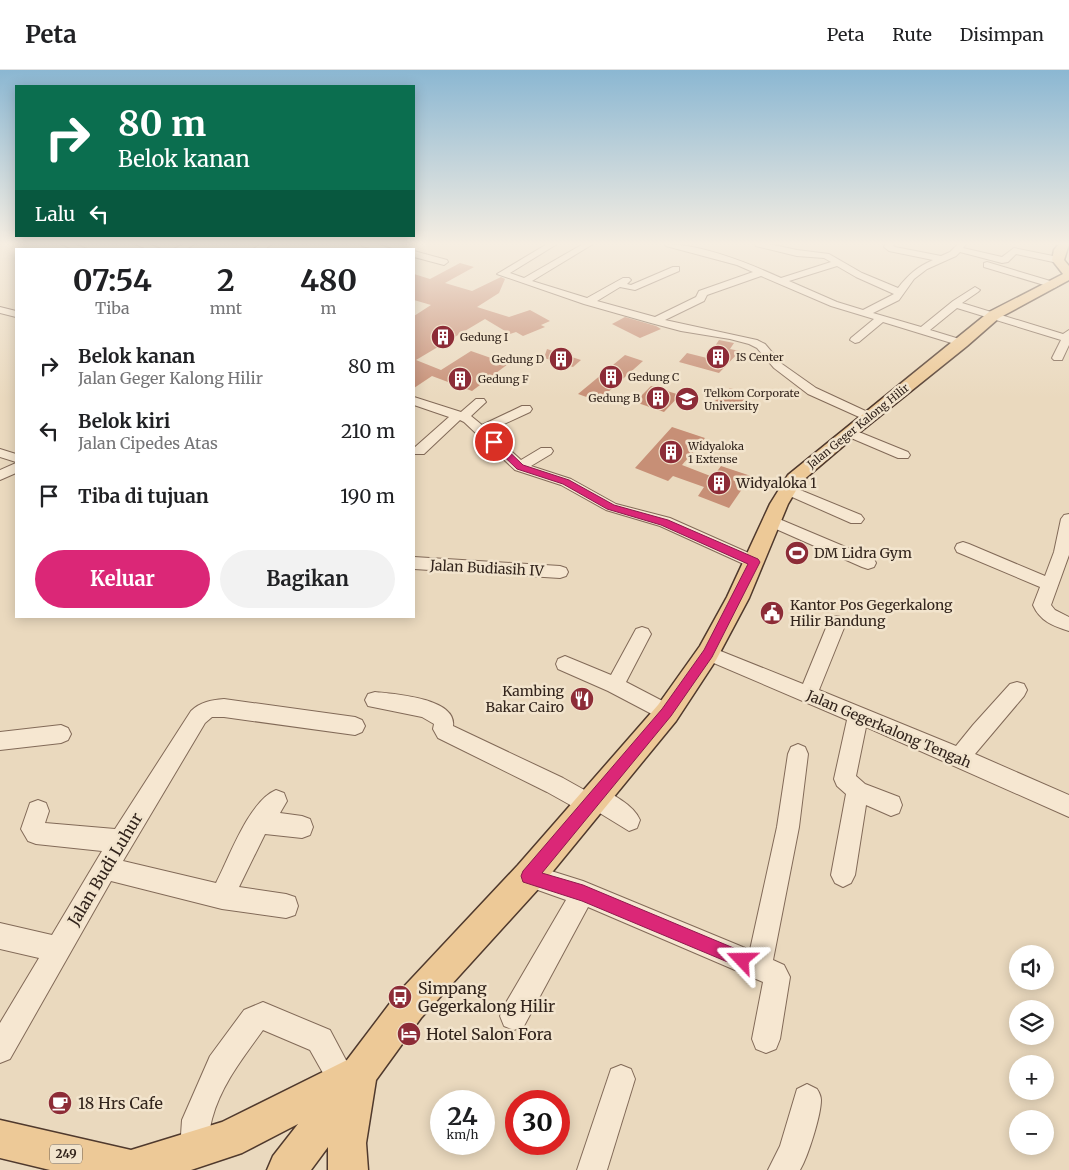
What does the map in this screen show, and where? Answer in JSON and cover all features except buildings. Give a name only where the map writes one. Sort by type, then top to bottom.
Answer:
[{"type":"main road","name":"Jalan Geger Kalong Hilir","points":[[286,1170],[351,1076],[409,1006],[529,876],[667,712],[708,654],[754,562],[772,521],[788,490],[799,474],[994,315],[1038,295]]},
{"type":"main road","points":[[133,1170],[228,1138],[351,1076]]},
{"type":"main road","points":[[348,1170],[347,1143],[351,1076]]},
{"type":"main road","name":"249","points":[[0,1139],[133,1170]]},
{"type":"street","points":[[567,295],[685,329],[731,336],[759,345],[778,366],[812,391],[868,417]]},
{"type":"street","points":[[587,302],[599,295]]},
{"type":"street","points":[[655,321],[701,300],[702,295]]},
{"type":"street","points":[[816,295],[880,319],[962,343]]},
{"type":"street","points":[[864,313],[899,295]]},
{"type":"street","points":[[923,331],[967,295]]},
{"type":"street","points":[[955,304],[1067,335],[1058,358]]},
{"type":"street","points":[[855,340],[880,319]]},
{"type":"street","points":[[415,401],[460,416],[481,430],[520,467],[566,482],[611,507],[665,522],[754,562]]},
{"type":"street","points":[[419,451],[460,416],[480,402]]},
{"type":"street","points":[[481,430],[526,409]]},
{"type":"street","points":[[849,432],[903,455]]},
{"type":"street","points":[[520,467],[546,450]]},
{"type":"street","points":[[0,454],[15,458]]},
{"type":"street","points":[[0,476],[15,468]]},
{"type":"street","points":[[788,490],[856,519]]},
{"type":"street","points":[[1069,519],[1062,552],[1042,605],[1044,611],[1049,615],[1069,624]]},
{"type":"street","points":[[772,521],[804,532],[825,545],[868,563]]},
{"type":"street","points":[[963,548],[1049,584]]},
{"type":"street","name":"Jalan Budiasih IV","points":[[415,563],[560,572]]},
{"type":"street","points":[[808,695],[837,623]]},
{"type":"street","points":[[615,686],[642,634]]},
{"type":"street","name":"Jalan Gegerkalong Tengah","points":[[708,654],[960,758],[1069,806]]},
{"type":"street","points":[[565,664],[667,712]]},
{"type":"street","points":[[960,758],[980,731],[1017,690]]},
{"type":"street","points":[[375,700],[409,704],[440,716],[444,721],[444,732],[630,820]]},
{"type":"street","name":"Jalan Budi Luhur","points":[[0,1049],[121,841],[198,717],[208,709],[224,708],[355,726]]},
{"type":"street","points":[[858,716],[845,776],[847,782],[857,791],[891,804]]},
{"type":"street","points":[[0,741],[61,734]]},
{"type":"street","points":[[760,967],[788,827],[798,754]]},
{"type":"street","points":[[843,875],[857,791]]},
{"type":"street","points":[[222,897],[260,822],[276,801]]},
{"type":"street","points":[[38,811],[32,829],[36,833],[121,841]]},
{"type":"street","points":[[260,822],[302,827]]},
{"type":"street","points":[[106,868],[222,897],[286,906]]},
{"type":"street","points":[[529,876],[583,893],[775,974],[777,977],[766,1039]]},
{"type":"street","points":[[514,1016],[583,893]]},
{"type":"street","points":[[0,936],[57,949]]},
{"type":"street","points":[[194,1150],[197,1120],[214,1076],[254,1020],[263,1016],[320,1040],[351,1076]]},
{"type":"street","points":[[592,1170],[621,1079]]},
{"type":"street","points":[[783,1170],[794,1152],[807,1099]]},
{"type":"place","name":"Gedung I","points":[[443,337]]},
{"type":"place","name":"IS Center","points":[[718,357]]},
{"type":"place","name":"Gedung D","points":[[561,359]]},
{"type":"place","name":"Gedung C","points":[[611,377]]},
{"type":"place","name":"Gedung F","points":[[460,379]]},
{"type":"place","name":"Gedung B","points":[[658,398]]},
{"type":"place","name":"Telkom Corporate University","points":[[687,399]]},
{"type":"place","name":"Widyaloka 1 Extense","points":[[671,452]]},
{"type":"place","name":"Widyaloka 1","points":[[719,483]]},
{"type":"place","name":"DM Lidra Gym","points":[[797,553]]},
{"type":"place","name":"Kantor Pos Gegerkalong Hilir Bandung","points":[[772,613]]},
{"type":"place","name":"Kambing Bakar Cairo","points":[[582,699]]},
{"type":"place","name":"Simpang Gegerkalong Hilir","points":[[400,997]]},
{"type":"place","name":"Hotel Salon Fora","points":[[409,1034]]},
{"type":"place","name":"18 Hrs Cafe","points":[[60,1103]]},
{"type":"route","points":[[494,442],[520,467],[566,482],[611,507],[665,522],[754,562],[738,598],[708,654],[667,712],[590,806],[529,876],[583,893],[742,960]]}]
